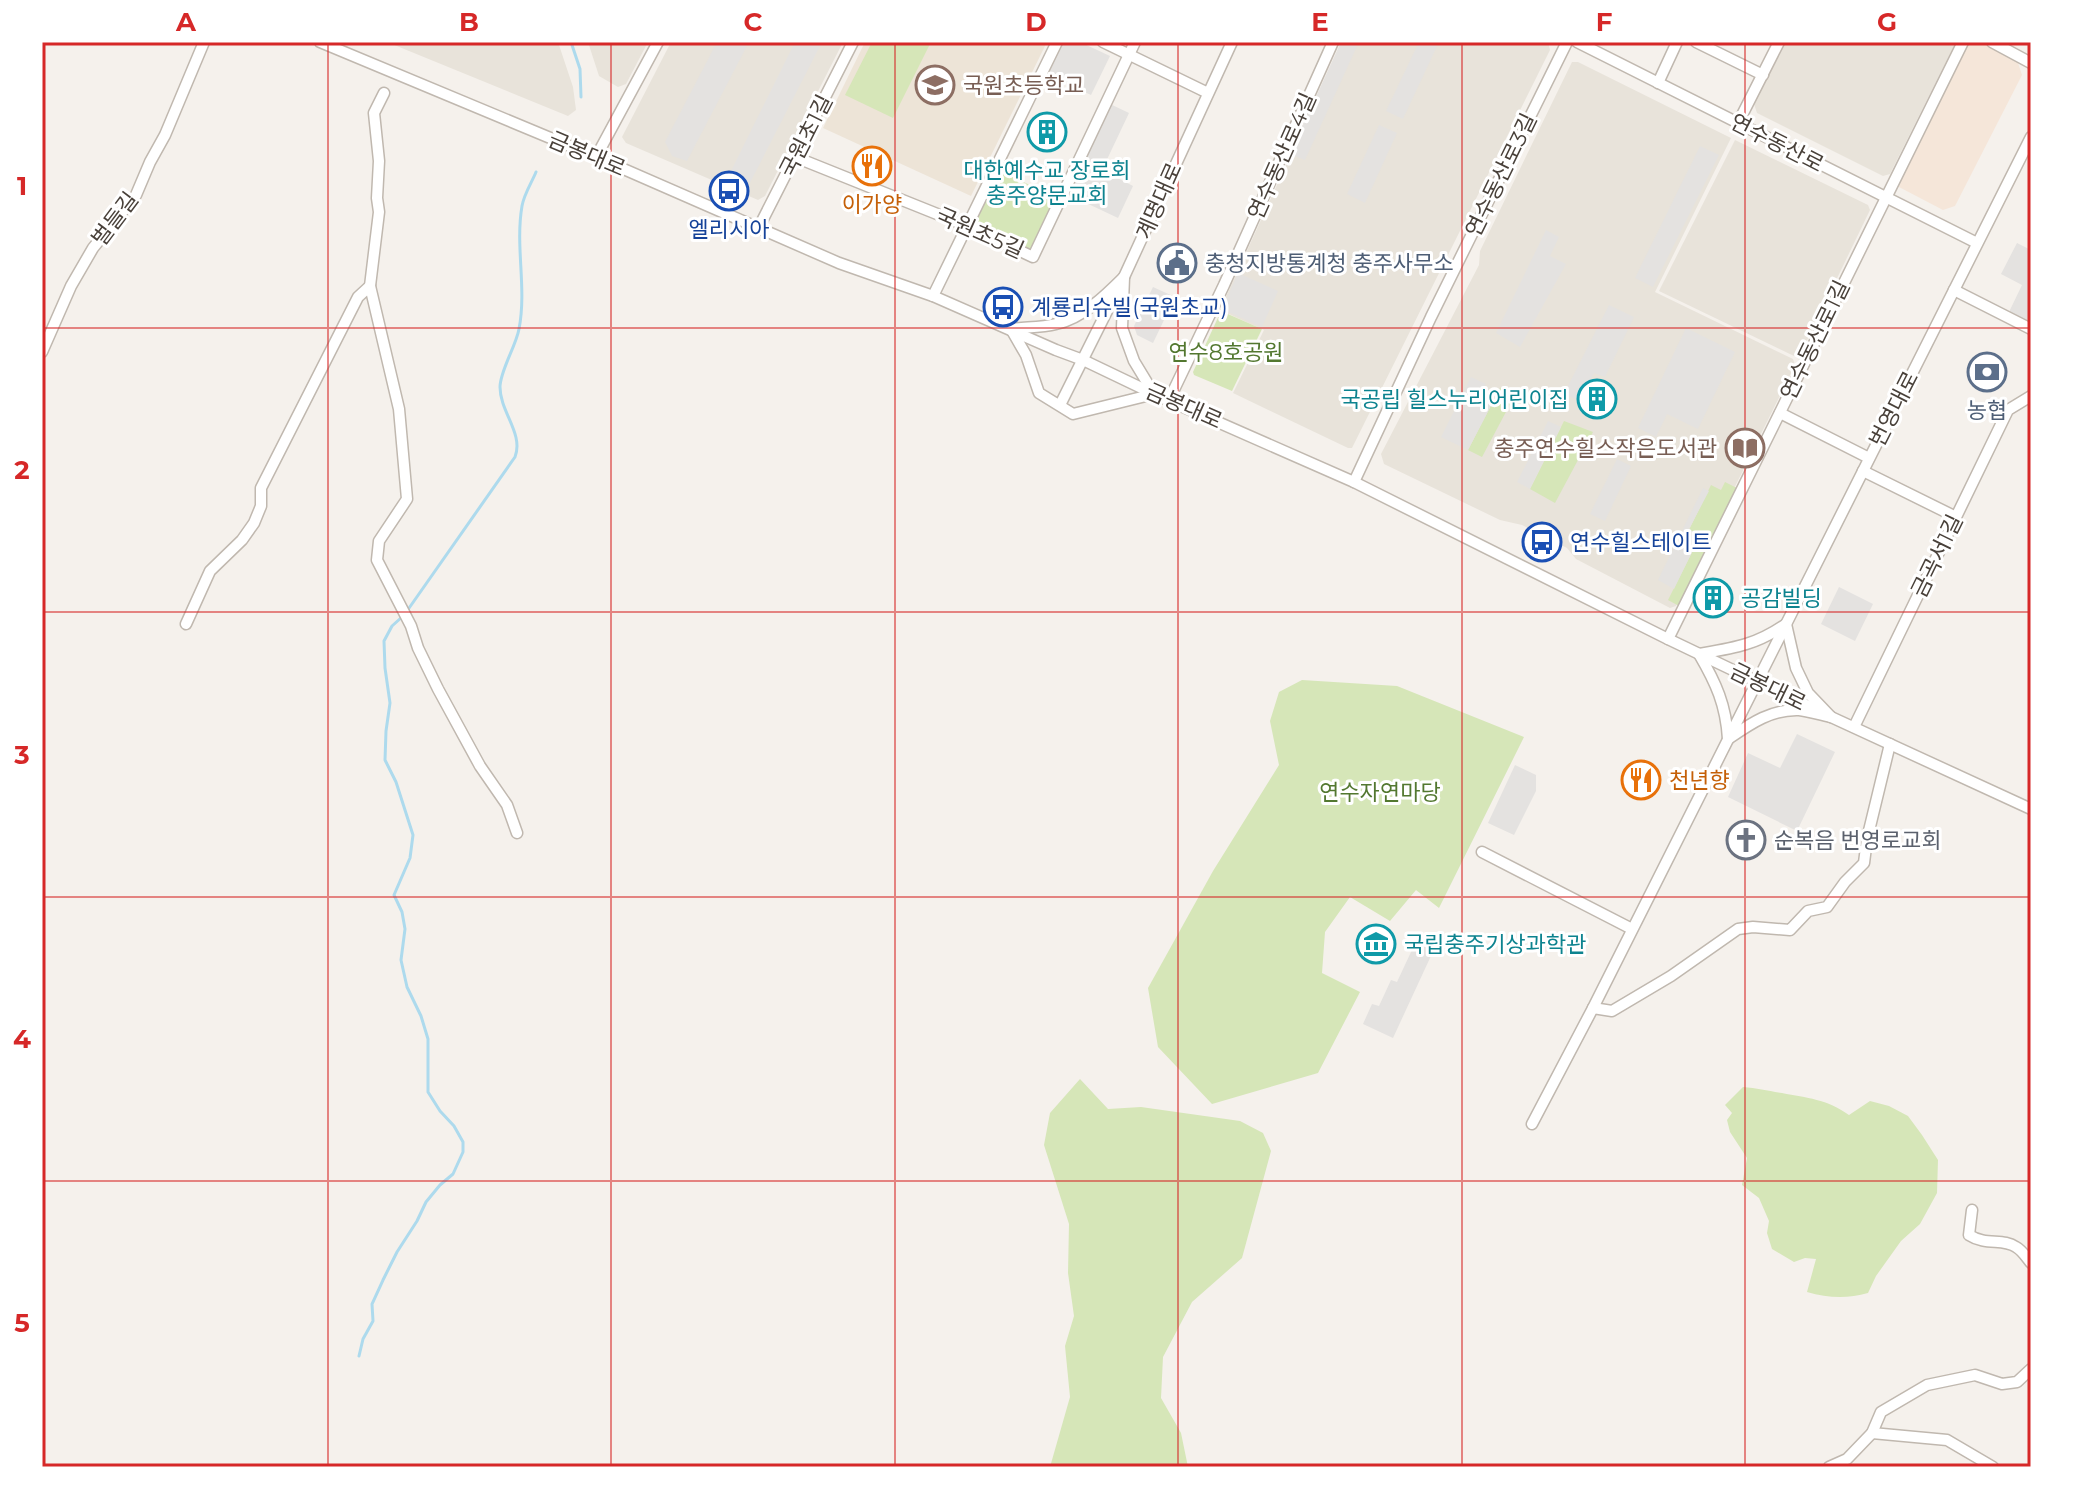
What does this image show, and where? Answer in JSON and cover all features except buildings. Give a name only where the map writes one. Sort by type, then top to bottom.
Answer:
[{"type":"street","name":"벌들길","points":[[42,352],[71,286],[93,248],[136,195],[204,42]]},
{"type":"street","name":"금봉대로","points":[[320,42],[839,263],[933,296],[1083,360],[1354,482],[1699,654],[2031,809]]},
{"type":"street","points":[[596,157],[658,42]]},
{"type":"street","name":"국원초1길","points":[[758,229],[853,42]]},
{"type":"street","points":[[933,296],[1057,42]]},
{"type":"street","points":[[1103,42],[1208,93]]},
{"type":"street","name":"국원초5길","points":[[795,157],[967,226],[1033,257],[1135,42]]},
{"type":"street","name":"계명대로","points":[[1060,405],[1124,277],[1232,42]]},
{"type":"street","name":"연수동산로4길","points":[[1169,400],[1333,42]]},
{"type":"street","name":"연수동산로3길","points":[[1354,482],[1434,309],[1567,42]]},
{"type":"street","name":"연수동산로","points":[[1577,42],[1977,243]]},
{"type":"street","points":[[1658,83],[1677,42]]},
{"type":"street","points":[[1696,42],[1763,75]]},
{"type":"street","points":[[1738,123],[1779,42]]},
{"type":"street","name":"연수동산로1길","points":[[1668,639],[1963,42]]},
{"type":"street","points":[[1992,42],[2031,63]]},
{"type":"street","points":[[384,93],[374,113],[379,161],[379,212],[370,286],[399,409],[407,499],[379,541],[377,560],[438,689],[480,766],[507,805],[517,833]]},
{"type":"street","name":"번영대로","points":[[1532,1124],[2031,137]]},
{"type":"street","points":[[1124,277],[1122,328],[1134,361],[1154,394],[1073,414],[1039,393],[1026,355],[1011,329],[1067,321],[1105,296],[1124,277]]},
{"type":"street","points":[[186,624],[210,571],[242,540],[254,523],[261,506],[261,488],[358,297],[370,286]]},
{"type":"street","points":[[1954,290],[2031,329]]},
{"type":"street","name":"금곡서1길","points":[[1854,727],[2008,410],[2031,396]]},
{"type":"street","points":[[1780,413],[1869,458]]},
{"type":"street","points":[[1863,471],[1956,517]]},
{"type":"street","points":[[1786,624],[1796,668],[1808,693],[1831,717],[1797,710],[1773,714],[1728,739],[1721,696],[1699,654],[1747,645],[1766,638],[1786,624]]},
{"type":"street","points":[[1593,1008],[1612,1011],[1671,976],[1738,929],[1790,930],[1808,911],[1827,907],[1864,863],[1890,744]]},
{"type":"street","points":[[1482,852],[1632,929]]},
{"type":"street","points":[[1972,1210],[1969,1235],[1979,1241],[2016,1247],[2031,1263]]},
{"type":"street","points":[[1829,1467],[1847,1459],[1872,1433],[1881,1412],[1927,1385],[1975,1375],[2002,1384],[2017,1382],[2031,1369]]},
{"type":"street","points":[[1872,1433],[1947,1440],[1993,1467]]},
{"type":"shaded area","points":[[387,42],[558,42],[573,87],[576,110],[568,116]]},
{"type":"shaded area","points":[[588,42],[648,42],[626,84],[618,87],[599,76]]},
{"type":"shaded area","points":[[671,42],[843,42],[765,196],[758,200],[626,143],[622,137]]},
{"type":"shaded area","points":[[717,42],[749,42],[687,161],[672,156],[665,142]]},
{"type":"shaded area","points":[[795,42],[822,42],[749,185],[729,175]]},
{"type":"shaded area","name":"국원초등학교","points":[[865,42],[1047,42],[971,196],[823,128]]},
{"type":"shaded area","points":[[1061,42],[1080,42],[1110,56],[1091,95],[1046,74]]},
{"type":"shaded area","points":[[1341,42],[1359,42],[1305,160],[1290,154]]},
{"type":"shaded area","points":[[1342,42],[1548,42],[1550,50],[1352,448],[1233,393],[1264,330],[1220,310]]},
{"type":"shaded area","points":[[1419,42],[1439,42],[1403,119],[1386,111]]},
{"type":"shaded area","points":[[1786,42],[1956,42],[1890,174],[1883,176],[1757,113],[1754,104]]},
{"type":"shaded area","points":[[1967,42],[1982,42],[2017,60],[2022,75],[1955,206],[1943,210],[1899,187],[1897,180]]},
{"type":"shaded area","points":[[1572,62],[1578,62],[1731,138],[1655,292],[1793,359],[1795,365],[1676,606],[1670,608],[1576,559],[1567,548],[1522,525],[1500,520],[1384,464],[1381,454],[1479,265],[1480,251]]},
{"type":"shaded area","points":[[1108,103],[1129,113],[1102,170],[1133,186],[1118,218],[1065,193]]},
{"type":"shaded area","points":[[1379,125],[1397,133],[1365,203],[1347,194]]},
{"type":"shaded area","points":[[1735,140],[1868,205],[1870,210],[1800,355],[1794,356],[1659,291]]},
{"type":"shaded area","points":[[1700,146],[1719,155],[1653,287],[1635,278]]},
{"type":"shaded area","points":[[1546,230],[1559,237],[1550,256],[1566,264],[1520,347],[1496,333]]},
{"type":"shaded area","points":[[2017,243],[2031,250],[2031,323],[2009,312],[2022,285],[2001,274]]},
{"type":"shaded area","points":[[1238,273],[1278,291],[1262,327],[1222,309]]},
{"type":"shaded area","points":[[1153,287],[1175,297],[1153,343],[1137,335],[1134,326]]},
{"type":"shaded area","points":[[1609,305],[1634,317],[1605,377],[1594,373],[1580,401],[1564,394]]},
{"type":"shaded area","points":[[1686,328],[1735,352],[1698,429],[1667,414],[1656,437],[1638,428]]},
{"type":"shaded area","points":[[1471,377],[1486,384],[1479,392],[1494,400],[1468,450],[1441,437]]},
{"type":"shaded area","points":[[1548,421],[1561,427],[1530,489],[1517,482]]},
{"type":"shaded area","points":[[1617,459],[1631,466],[1605,521],[1590,514]]},
{"type":"shaded area","points":[[1703,488],[1709,491],[1689,529],[1700,536],[1674,589],[1658,580]]},
{"type":"shaded area","points":[[1839,587],[1873,604],[1855,641],[1821,624]]},
{"type":"shaded area","points":[[1797,734],[1835,752],[1797,831],[1728,797],[1748,753],[1780,768]]},
{"type":"shaded area","points":[[1515,765],[1536,775],[1536,791],[1514,835],[1488,823]]},
{"type":"shaded area","points":[[1418,937],[1436,945],[1393,1038],[1363,1024],[1372,1004],[1379,1006],[1391,980],[1397,982]]},
{"type":"green space","points":[[872,42],[931,42],[893,118],[845,95]]},
{"type":"green space","points":[[996,169],[1057,198],[1032,250],[1028,252],[973,226],[972,220]]},
{"type":"green space","name":"연수8호공원","points":[[1221,311],[1262,329],[1232,391],[1193,372]]},
{"type":"green space","points":[[1506,386],[1516,393],[1482,457],[1468,450],[1500,388]]},
{"type":"green space","points":[[1564,421],[1593,432],[1555,503],[1530,489]]},
{"type":"green space","points":[[1725,482],[1737,488],[1679,606],[1668,600],[1700,536],[1689,530],[1711,485],[1721,490]]},
{"type":"green space","name":"연수자연마당","points":[[1302,680],[1397,686],[1524,737],[1439,908],[1416,890],[1390,921],[1350,897],[1325,932],[1322,973],[1360,992],[1318,1073],[1212,1104],[1158,1047],[1148,988],[1213,871],[1279,765],[1270,721],[1279,692]]},
{"type":"green space","points":[[1080,1079],[1108,1109],[1141,1107],[1240,1121],[1263,1133],[1271,1151],[1242,1258],[1192,1302],[1163,1357],[1161,1398],[1181,1433],[1188,1467],[1050,1467],[1070,1397],[1065,1346],[1074,1316],[1068,1273],[1069,1224],[1044,1145],[1050,1113]]},
{"type":"green space","points":[[1743,1087],[1817,1100],[1849,1115],[1870,1101],[1889,1106],[1908,1116],[1938,1160],[1937,1193],[1920,1224],[1901,1241],[1868,1293],[1838,1297],[1807,1292],[1816,1259],[1805,1258],[1794,1262],[1772,1249],[1767,1233],[1769,1221],[1759,1198],[1742,1185],[1747,1158],[1730,1132],[1727,1120],[1732,1113],[1725,1105]]},
{"type":"waterway","points":[[571,42],[580,69],[581,97]]},
{"type":"waterway","points":[[407,611],[515,457],[516,440],[500,387],[519,329],[522,298],[520,221],[523,202],[536,172]]},
{"type":"waterway","points":[[359,1356],[363,1339],[373,1321],[372,1304],[397,1252],[426,1202],[453,1174],[463,1152],[463,1142],[454,1126],[428,1092],[428,1039],[407,987],[401,960],[405,929],[394,895],[410,858],[413,835],[396,782],[385,760],[390,703],[384,641],[392,626],[402,617]]},
{"type":"place","name":"국원초등학교","points":[[935,85]]},
{"type":"place","name":"대한예수교 장로회 충주양문교회","points":[[1047,132]]},
{"type":"place","name":"이가양","points":[[872,166]]},
{"type":"place","name":"엘리시아","points":[[729,191]]},
{"type":"place","name":"충청지방통계청 충주사무소","points":[[1177,263]]},
{"type":"place","name":"계룡리슈빌(국원초교)","points":[[1003,307]]},
{"type":"place","name":"농협","points":[[1987,372]]},
{"type":"place","name":"국공립 힐스누리어린이집","points":[[1597,399]]},
{"type":"place","name":"충주연수힐스작은도서관","points":[[1745,448]]},
{"type":"place","name":"연수힐스테이트","points":[[1542,542]]},
{"type":"place","name":"공감빌딩","points":[[1713,598]]},
{"type":"place","name":"천년향","points":[[1641,780]]},
{"type":"place","name":"순복음 번영로교회","points":[[1746,840]]},
{"type":"place","name":"국립충주기상과학관","points":[[1376,944]]}]
